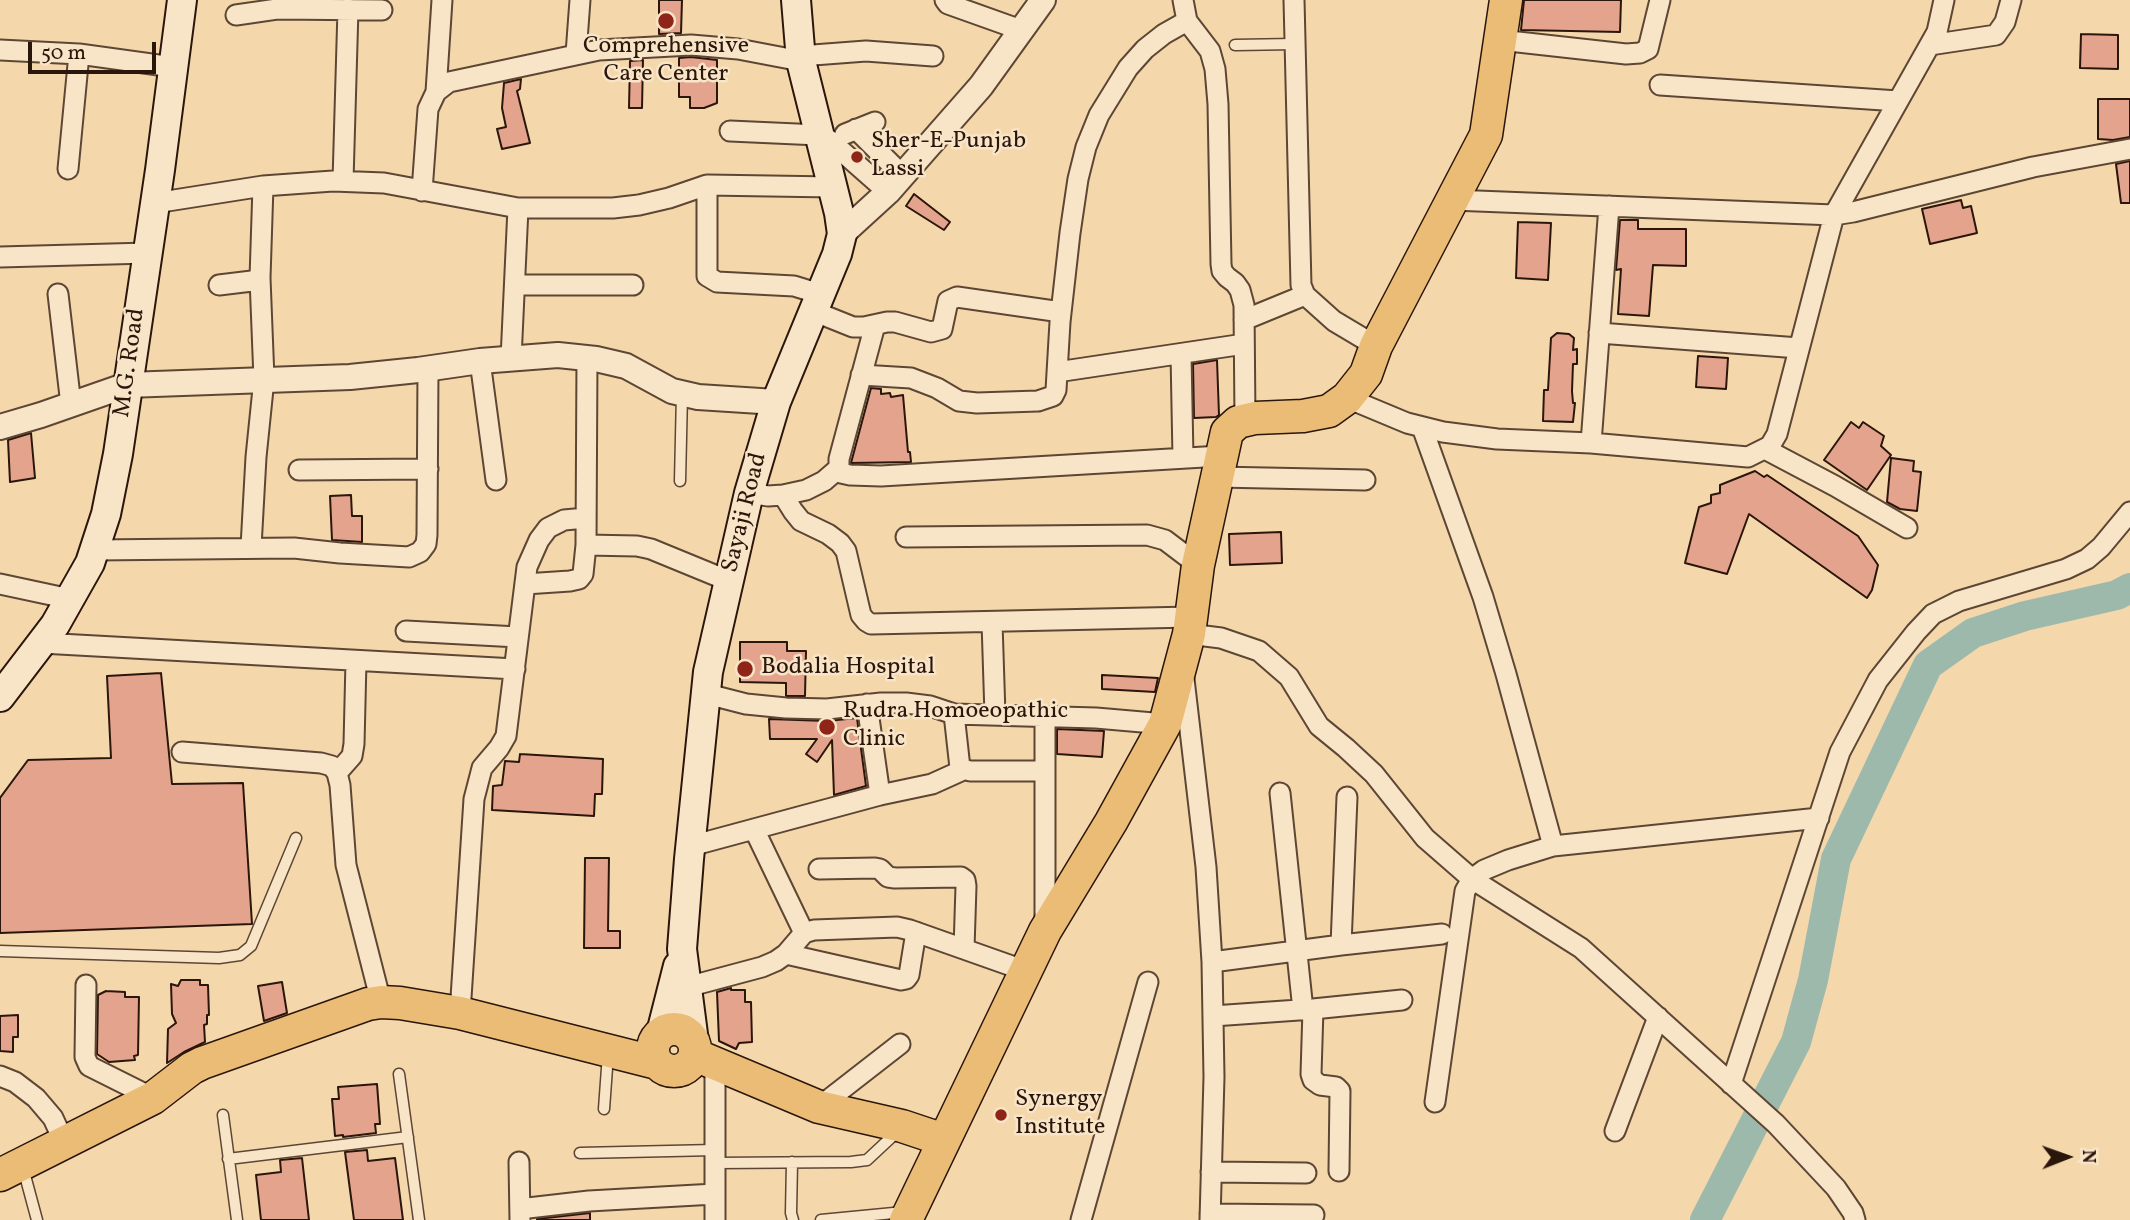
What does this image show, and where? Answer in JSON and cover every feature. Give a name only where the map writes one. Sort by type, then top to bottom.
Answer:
[{"type":"main road","name":"M.G. Road","points":[[0,697],[55,625],[90,563],[106,514],[118,454],[148,253],[182,0]]},
{"type":"main road","name":"Sayaji Road","points":[[701,1054],[682,949],[708,672],[749,493],[776,402],[837,254],[842,234],[823,139],[800,59],[796,0]]},
{"type":"main road","points":[[908,1216],[1045,931],[1111,822],[1165,724],[1187,638],[1198,565],[1227,432],[1238,422],[1245,420],[1303,416],[1329,411],[1347,398],[1366,374],[1376,346],[1486,135],[1506,0]]},
{"type":"main road","points":[[658,1045],[682,949]]},
{"type":"main road","points":[[11,1170],[153,1098],[202,1063],[357,1007],[381,1002],[460,1013],[608,1050],[658,1045],[673,1029],[685,1032],[701,1054],[819,1107],[902,1126],[944,1140]]},
{"type":"main road","points":[[554,1036],[658,1045]]},
{"type":"street","points":[[422,191],[428,109],[436,92],[442,0]]},
{"type":"street","points":[[576,54],[580,0]]},
{"type":"street","points":[[945,0],[948,4],[1021,30]]},
{"type":"street","points":[[842,234],[895,183],[981,86],[1043,0]]},
{"type":"street","points":[[1183,0],[1187,21],[1210,51],[1215,69],[1221,264],[1227,277],[1240,290],[1244,305],[1245,420]]},
{"type":"street","points":[[1294,0],[1301,285],[1305,295],[1334,321],[1376,346]]},
{"type":"street","points":[[1500,40],[1626,54],[1640,53],[1648,49],[1660,0]]},
{"type":"street","points":[[1347,398],[1407,424],[1497,439],[1591,443],[1748,457],[1770,446],[1777,434],[1834,215],[1937,32],[1944,0]]},
{"type":"street","points":[[1930,45],[1996,35],[2006,22],[2011,0]]},
{"type":"street","points":[[236,15],[312,5],[382,10]]},
{"type":"street","points":[[343,181],[348,9]]},
{"type":"street","points":[[861,375],[911,379],[937,388],[959,401],[977,403],[1046,400],[1053,396],[1056,390],[1061,312],[1078,179],[1086,147],[1099,114],[1128,68],[1145,49],[1187,21]]},
{"type":"street","points":[[436,92],[449,82],[599,50],[691,46],[738,49],[800,59],[866,51],[933,56]]},
{"type":"street","points":[[0,50],[79,54],[173,67]]},
{"type":"street","points":[[68,169],[79,54]]},
{"type":"street","points":[[1660,85],[1898,101]]},
{"type":"street","points":[[730,131],[823,139],[875,122]]},
{"type":"street","points":[[856,129],[895,183]]},
{"type":"street","points":[[823,139],[895,183]]},
{"type":"street","points":[[1452,200],[1834,215],[2033,167],[2130,149]]},
{"type":"street","points":[[155,204],[263,186],[343,181],[384,183],[518,208],[613,208],[639,205],[669,198],[707,184],[832,187]]},
{"type":"street","points":[[707,184],[707,276],[717,282],[794,286],[853,327],[895,322],[938,332],[944,325],[948,301],[957,297],[1061,312]]},
{"type":"street","points":[[251,547],[264,379],[260,278],[263,186]]},
{"type":"street","points":[[1591,443],[1609,206]]},
{"type":"street","points":[[511,359],[518,208]]},
{"type":"street","points":[[0,257],[148,253]]},
{"type":"street","points":[[219,285],[260,278]]},
{"type":"street","points":[[515,285],[633,285]]},
{"type":"street","points":[[58,293],[71,405]]},
{"type":"street","points":[[1244,320],[1305,295]]},
{"type":"street","points":[[875,325],[839,459],[841,472],[850,475],[881,476],[1183,458],[1219,466],[1365,480]]},
{"type":"street","points":[[1599,333],[1799,348]]},
{"type":"street","points":[[1057,372],[1244,344]]},
{"type":"street","points":[[1181,354],[1183,458]]},
{"type":"street","points":[[1,424],[71,405],[127,385],[350,377],[480,361],[558,355],[626,366],[650,380],[698,397],[776,402]]},
{"type":"street","points":[[525,584],[579,579],[583,574],[586,545],[587,358]]},
{"type":"street","points":[[480,361],[496,480]]},
{"type":"street","points":[[94,550],[251,547],[409,556],[420,552],[426,544],[427,535],[428,369]]},
{"type":"street","points":[[1422,427],[1483,597],[1507,674],[1553,846]]},
{"type":"street","points":[[1765,449],[1907,527]]},
{"type":"street","points":[[749,493],[768,496],[806,490],[824,481],[839,468]]},
{"type":"street","points":[[299,470],[428,469]]},
{"type":"street","points":[[783,495],[801,521],[828,534],[846,551],[862,615],[866,621],[881,625],[992,622],[1187,638],[1221,638],[1259,651],[1289,677],[1320,726],[1374,774],[1424,838],[1472,879],[1581,948],[1776,1124],[1836,1188],[1855,1220]]},
{"type":"street","points":[[1737,1090],[1840,752],[1878,680],[1933,614],[1959,601],[2066,569],[2087,559],[2101,547],[2130,512]]},
{"type":"street","points":[[460,1013],[474,799],[482,768],[506,736],[527,567],[539,540],[548,528],[564,520],[586,519]]},
{"type":"street","points":[[906,537],[1147,535],[1165,540],[1198,565]]},
{"type":"street","points":[[586,545],[651,550],[729,581]]},
{"type":"street","points":[[0,584],[70,599]]},
{"type":"street","points":[[992,622],[995,715]]},
{"type":"street","points":[[407,631],[518,637]]},
{"type":"street","points":[[1187,638],[1212,962],[1210,1217],[1314,1215]]},
{"type":"street","points":[[41,643],[514,669]]},
{"type":"street","points":[[337,773],[352,756],[356,661]]},
{"type":"street","points":[[707,694],[746,704],[786,708],[827,709],[906,703],[930,706],[954,714],[1096,718],[1165,724]]},
{"type":"street","points":[[867,704],[880,795]]},
{"type":"street","points":[[954,714],[958,761],[963,770]]},
{"type":"street","points":[[1045,717],[1045,931]]},
{"type":"street","points":[[182,752],[332,766],[340,785],[346,865],[381,1002]]},
{"type":"street","points":[[691,846],[880,795],[932,784],[963,770],[1045,771]]},
{"type":"street","points":[[1280,793],[1297,951],[1308,1010],[1311,1074],[1313,1080],[1320,1085],[1336,1087],[1340,1091],[1339,1171]]},
{"type":"street","points":[[1341,945],[1347,797]]},
{"type":"street","points":[[1435,1102],[1465,891],[1472,879],[1508,860],[1553,846],[1819,818]]},
{"type":"street","points":[[754,829],[804,933]]},
{"type":"street","points":[[819,869],[875,868],[880,869],[887,877],[895,878],[961,877],[966,886],[964,948]]},
{"type":"street","points":[[687,987],[762,967],[786,954],[804,933],[814,930],[874,927],[897,927],[916,932],[1026,971]]},
{"type":"street","points":[[786,954],[901,980],[909,975],[916,932]]},
{"type":"street","points":[[1212,962],[1442,934]]},
{"type":"street","points":[[1081,1220],[1148,982]]},
{"type":"street","points":[[86,985],[85,1057],[89,1066],[153,1098]]},
{"type":"street","points":[[1213,1016],[1402,1000]]},
{"type":"street","points":[[1615,1131],[1658,1017]]},
{"type":"street","points":[[819,1107],[900,1044]]},
{"type":"street","points":[[701,1054],[715,1156],[715,1220]]},
{"type":"street","points":[[0,1076],[15,1082],[36,1098],[53,1118],[64,1142]]},
{"type":"street","points":[[519,1162],[520,1212],[528,1208],[589,1201],[715,1194]]},
{"type":"street","points":[[1211,1172],[1306,1173]]},
{"type":"lane","points":[[1235,45],[1295,44]]},
{"type":"lane","points":[[680,481],[682,393]]},
{"type":"lane","points":[[0,951],[219,958],[240,955],[251,946],[296,838]]},
{"type":"lane","points":[[604,1109],[608,1050]]},
{"type":"lane","points":[[399,1074],[419,1220]]},
{"type":"lane","points":[[223,1115],[237,1220]]},
{"type":"lane","points":[[580,1153],[851,1162],[867,1160],[902,1126]]},
{"type":"lane","points":[[228,1159],[408,1137]]},
{"type":"lane","points":[[792,1162],[793,1220]]},
{"type":"lane","points":[[11,1170],[37,1220]]},
{"type":"lane","points":[[821,1220],[908,1216]]},
{"type":"building","points":[[659,0],[682,0],[681,33],[659,34]]},
{"type":"building","points":[[1524,0],[1621,0],[1620,32],[1521,30]]},
{"type":"building","points":[[2081,34],[2118,35],[2118,69],[2080,68]]},
{"type":"building","points":[[679,58],[717,60],[717,103],[704,108],[690,108],[690,97],[679,97]]},
{"type":"building","points":[[643,60],[642,108],[629,108],[630,61]]},
{"type":"building","points":[[521,79],[520,89],[517,91],[530,143],[502,149],[497,129],[506,127],[502,108],[504,83]]},
{"type":"building","points":[[2098,99],[2130,99],[2130,137],[2098,139]]},
{"type":"building","points":[[2130,161],[2130,203],[2121,203],[2116,164]]},
{"type":"building","points":[[914,194],[950,222],[944,230],[906,206]]},
{"type":"building","points":[[1961,200],[1963,208],[1971,206],[1977,233],[1930,244],[1922,209]]},
{"type":"building","points":[[1620,220],[1638,220],[1638,229],[1686,229],[1686,266],[1653,265],[1649,316],[1618,314],[1621,269],[1616,270]]},
{"type":"building","points":[[1518,222],[1551,223],[1548,280],[1516,278]]},
{"type":"building","points":[[1557,333],[1569,334],[1574,338],[1573,350],[1577,349],[1577,364],[1573,364],[1573,422],[1543,421],[1551,338]]},
{"type":"building","points":[[1698,356],[1728,358],[1726,389],[1696,387]]},
{"type":"building","points":[[1217,360],[1219,415],[1194,418],[1193,364]]},
{"type":"building","points":[[871,388],[881,389],[881,394],[890,393],[891,397],[903,395],[911,462],[851,463]]},
{"type":"building","points":[[1851,422],[1859,428],[1863,422],[1884,436],[1881,446],[1891,455],[1867,490],[1824,460]]},
{"type":"building","points":[[31,433],[35,478],[10,482],[8,440]]},
{"type":"building","points":[[1891,458],[1914,461],[1913,471],[1921,472],[1917,511],[1900,509],[1887,502]]},
{"type":"building","points":[[1755,471],[1764,477],[1767,475],[1858,536],[1878,565],[1872,590],[1867,598],[1749,514],[1727,574],[1685,563],[1699,507],[1711,503],[1711,495],[1720,493],[1720,485]]},
{"type":"building","points":[[351,495],[352,516],[362,516],[362,542],[332,540],[330,496]]},
{"type":"building","points":[[1281,532],[1282,563],[1230,565],[1229,534]]},
{"type":"building","points":[[740,642],[787,642],[787,651],[806,651],[805,696],[786,696],[786,683],[740,682]]},
{"type":"building","points":[[161,673],[172,784],[243,783],[252,924],[0,933],[0,798],[28,760],[111,758],[107,676]]},
{"type":"building","points":[[1102,675],[1158,678],[1155,692],[1102,689]]},
{"type":"building","points":[[857,718],[866,786],[834,795],[832,740],[817,762],[806,754],[817,739],[770,739],[769,719],[827,721]]},
{"type":"building","points":[[1057,729],[1104,731],[1102,757],[1057,754]]},
{"type":"building","points":[[520,754],[603,759],[602,794],[595,794],[594,816],[492,810],[493,786],[502,785],[505,761],[519,762]]},
{"type":"building","points":[[585,858],[609,858],[608,931],[620,931],[620,948],[584,948]]},
{"type":"building","points":[[181,980],[200,980],[200,985],[208,985],[209,1015],[207,1024],[204,1025],[205,1042],[167,1063],[168,1029],[176,1023],[172,1014],[171,984],[178,986]]},
{"type":"building","points":[[282,982],[287,1013],[264,1021],[258,986]]},
{"type":"building","points":[[731,988],[745,990],[745,1002],[751,1002],[752,1042],[739,1043],[736,1049],[719,1041],[717,992]]},
{"type":"building","points":[[106,991],[125,992],[125,997],[139,997],[138,1055],[134,1056],[135,1060],[109,1062],[97,1054],[98,995]]},
{"type":"building","points":[[18,1015],[18,1037],[13,1037],[13,1052],[0,1051],[0,1016]]},
{"type":"building","points":[[377,1084],[380,1124],[375,1124],[376,1133],[335,1136],[332,1099],[339,1099],[338,1087]]},
{"type":"building","points":[[367,1150],[368,1161],[395,1158],[403,1220],[354,1220],[345,1152]]},
{"type":"building","points":[[302,1158],[309,1220],[261,1220],[256,1175],[281,1172],[280,1160]]},
{"type":"building","points":[[590,1213],[590,1220],[537,1220],[537,1219]]},
{"type":"waterway","points":[[1705,1220],[1796,1042],[1813,980],[1836,859],[1928,665],[1973,633],[2025,616],[2117,595],[2130,588]]},
{"type":"place","name":"Comprehensive Care Center","points":[[666,21]]},
{"type":"place","name":"Sher-E-Punjab Lassi","points":[[857,157]]},
{"type":"place","name":"Bodalia Hospital","points":[[745,669]]},
{"type":"place","name":"Rudra Homoeopathic Clinic","points":[[827,727]]},
{"type":"place","name":"Synergy Institute","points":[[1001,1115]]}]
